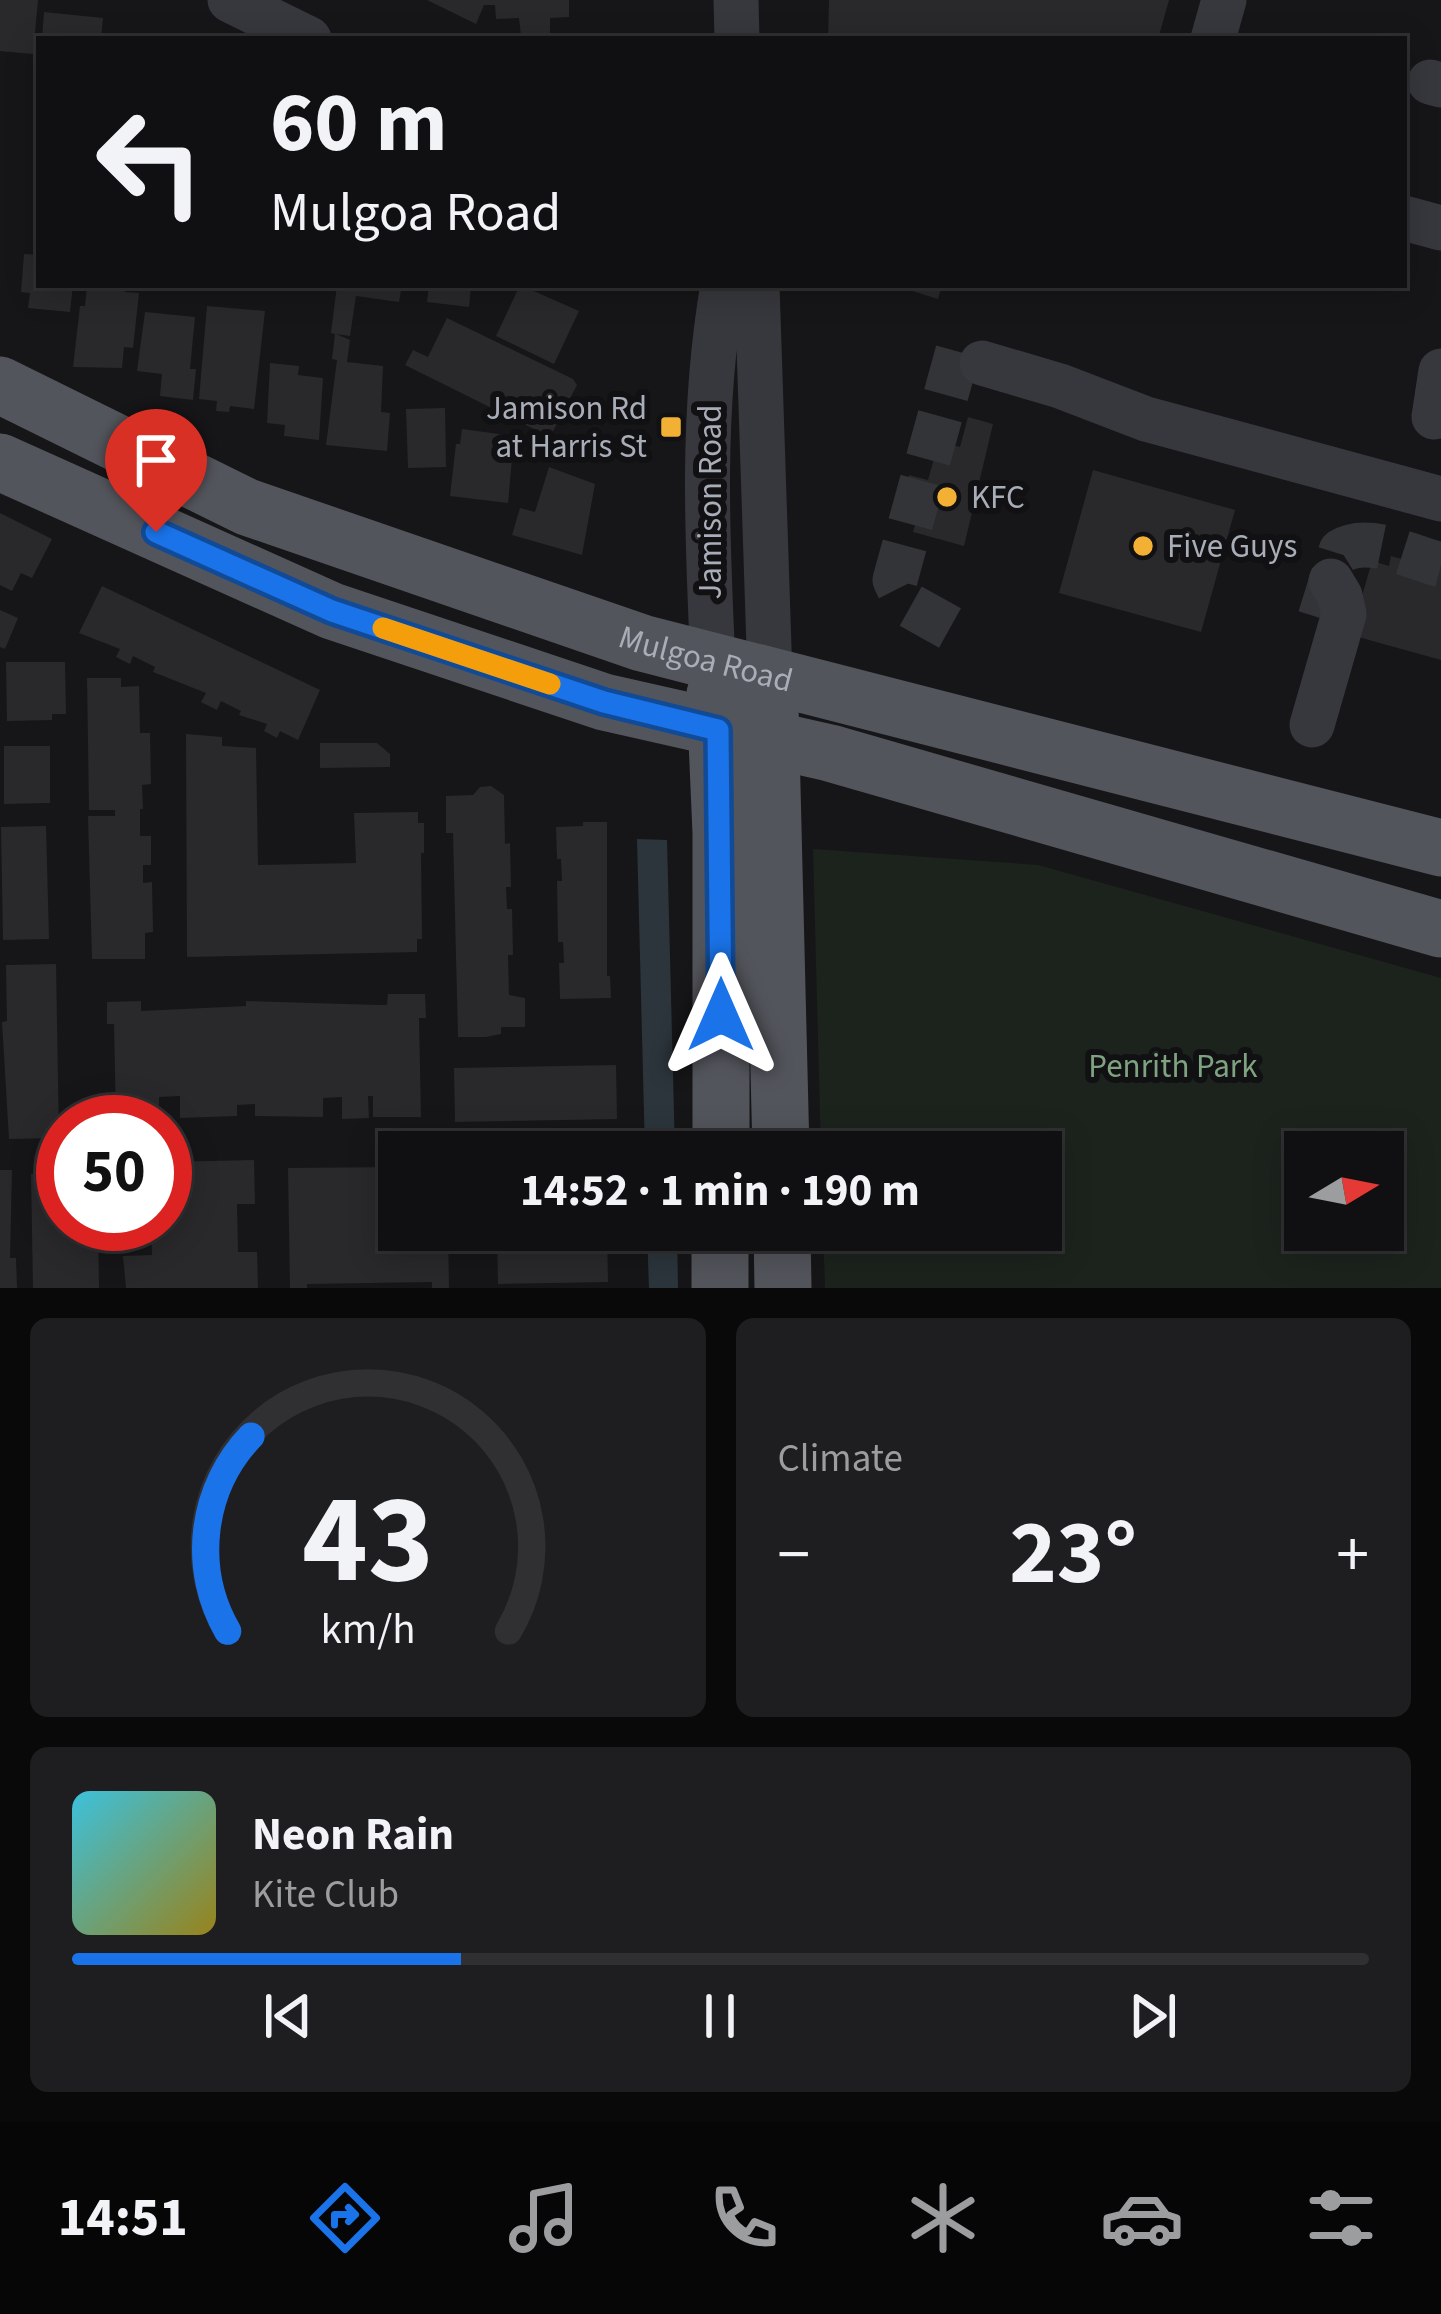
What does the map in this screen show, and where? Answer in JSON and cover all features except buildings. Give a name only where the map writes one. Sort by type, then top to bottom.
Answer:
[{"type":"main road","name":"Mulgoa Road","points":[[0,385],[247,507],[713,664],[1441,848]]},
{"type":"main road","name":"Mulgoa Road","points":[[0,462],[332,611],[604,702],[830,753],[1441,928]]},
{"type":"main road","name":"Jamison Road","points":[[713,664],[745,736],[780,1131]]},
{"type":"main road","name":"Jamison Road","points":[[721,1131],[722,832],[745,736],[770,678]]},
{"type":"main road","points":[[720,1251],[720,1288]]},
{"type":"main road","points":[[782,1251],[783,1288]]},
{"type":"street","points":[[230,0],[303,36]]},
{"type":"street","points":[[736,0],[736,36]]},
{"type":"street","points":[[1214,36],[1224,0]]},
{"type":"street","points":[[1407,219],[1441,228]]},
{"type":"street","name":"Jamison Road","points":[[713,664],[706,500],[708,402],[723,288]]},
{"type":"street","name":"Jamison Road","points":[[757,288],[770,678]]},
{"type":"street","points":[[982,363],[1146,419],[1441,499]]},
{"type":"street","points":[[1433,417],[1441,371]]},
{"type":"street","points":[[1312,725],[1344,614],[1330,581]]},
{"type":"green space","name":"Penrith Park","points":[[813,849],[1038,865],[1441,978],[1441,1288],[825,1288],[824,1251],[1062,1251],[1062,1131],[820,1131]]},
{"type":"shaded area","points":[[637,839],[667,840],[674,1131],[644,1131]]},
{"type":"shaded area","points":[[648,1251],[677,1251],[678,1288],[649,1288]]},
{"type":"tunnel","points":[[950,628],[907,604],[895,580],[958,351]]},
{"type":"tunnel","points":[[1320,618],[1341,551],[1352,546],[1376,546],[1441,565]]},
{"type":"slow traffic","points":[[383,628],[550,684]]},
{"type":"place","name":"Jamison Rd at Harris St","points":[[671,427]]},
{"type":"place","name":"KFC","points":[[947,497]]},
{"type":"place","name":"Five Guys","points":[[1143,546]]},
{"type":"route","points":[[156,532],[332,611],[604,702],[718,730],[721,1015]]}]
